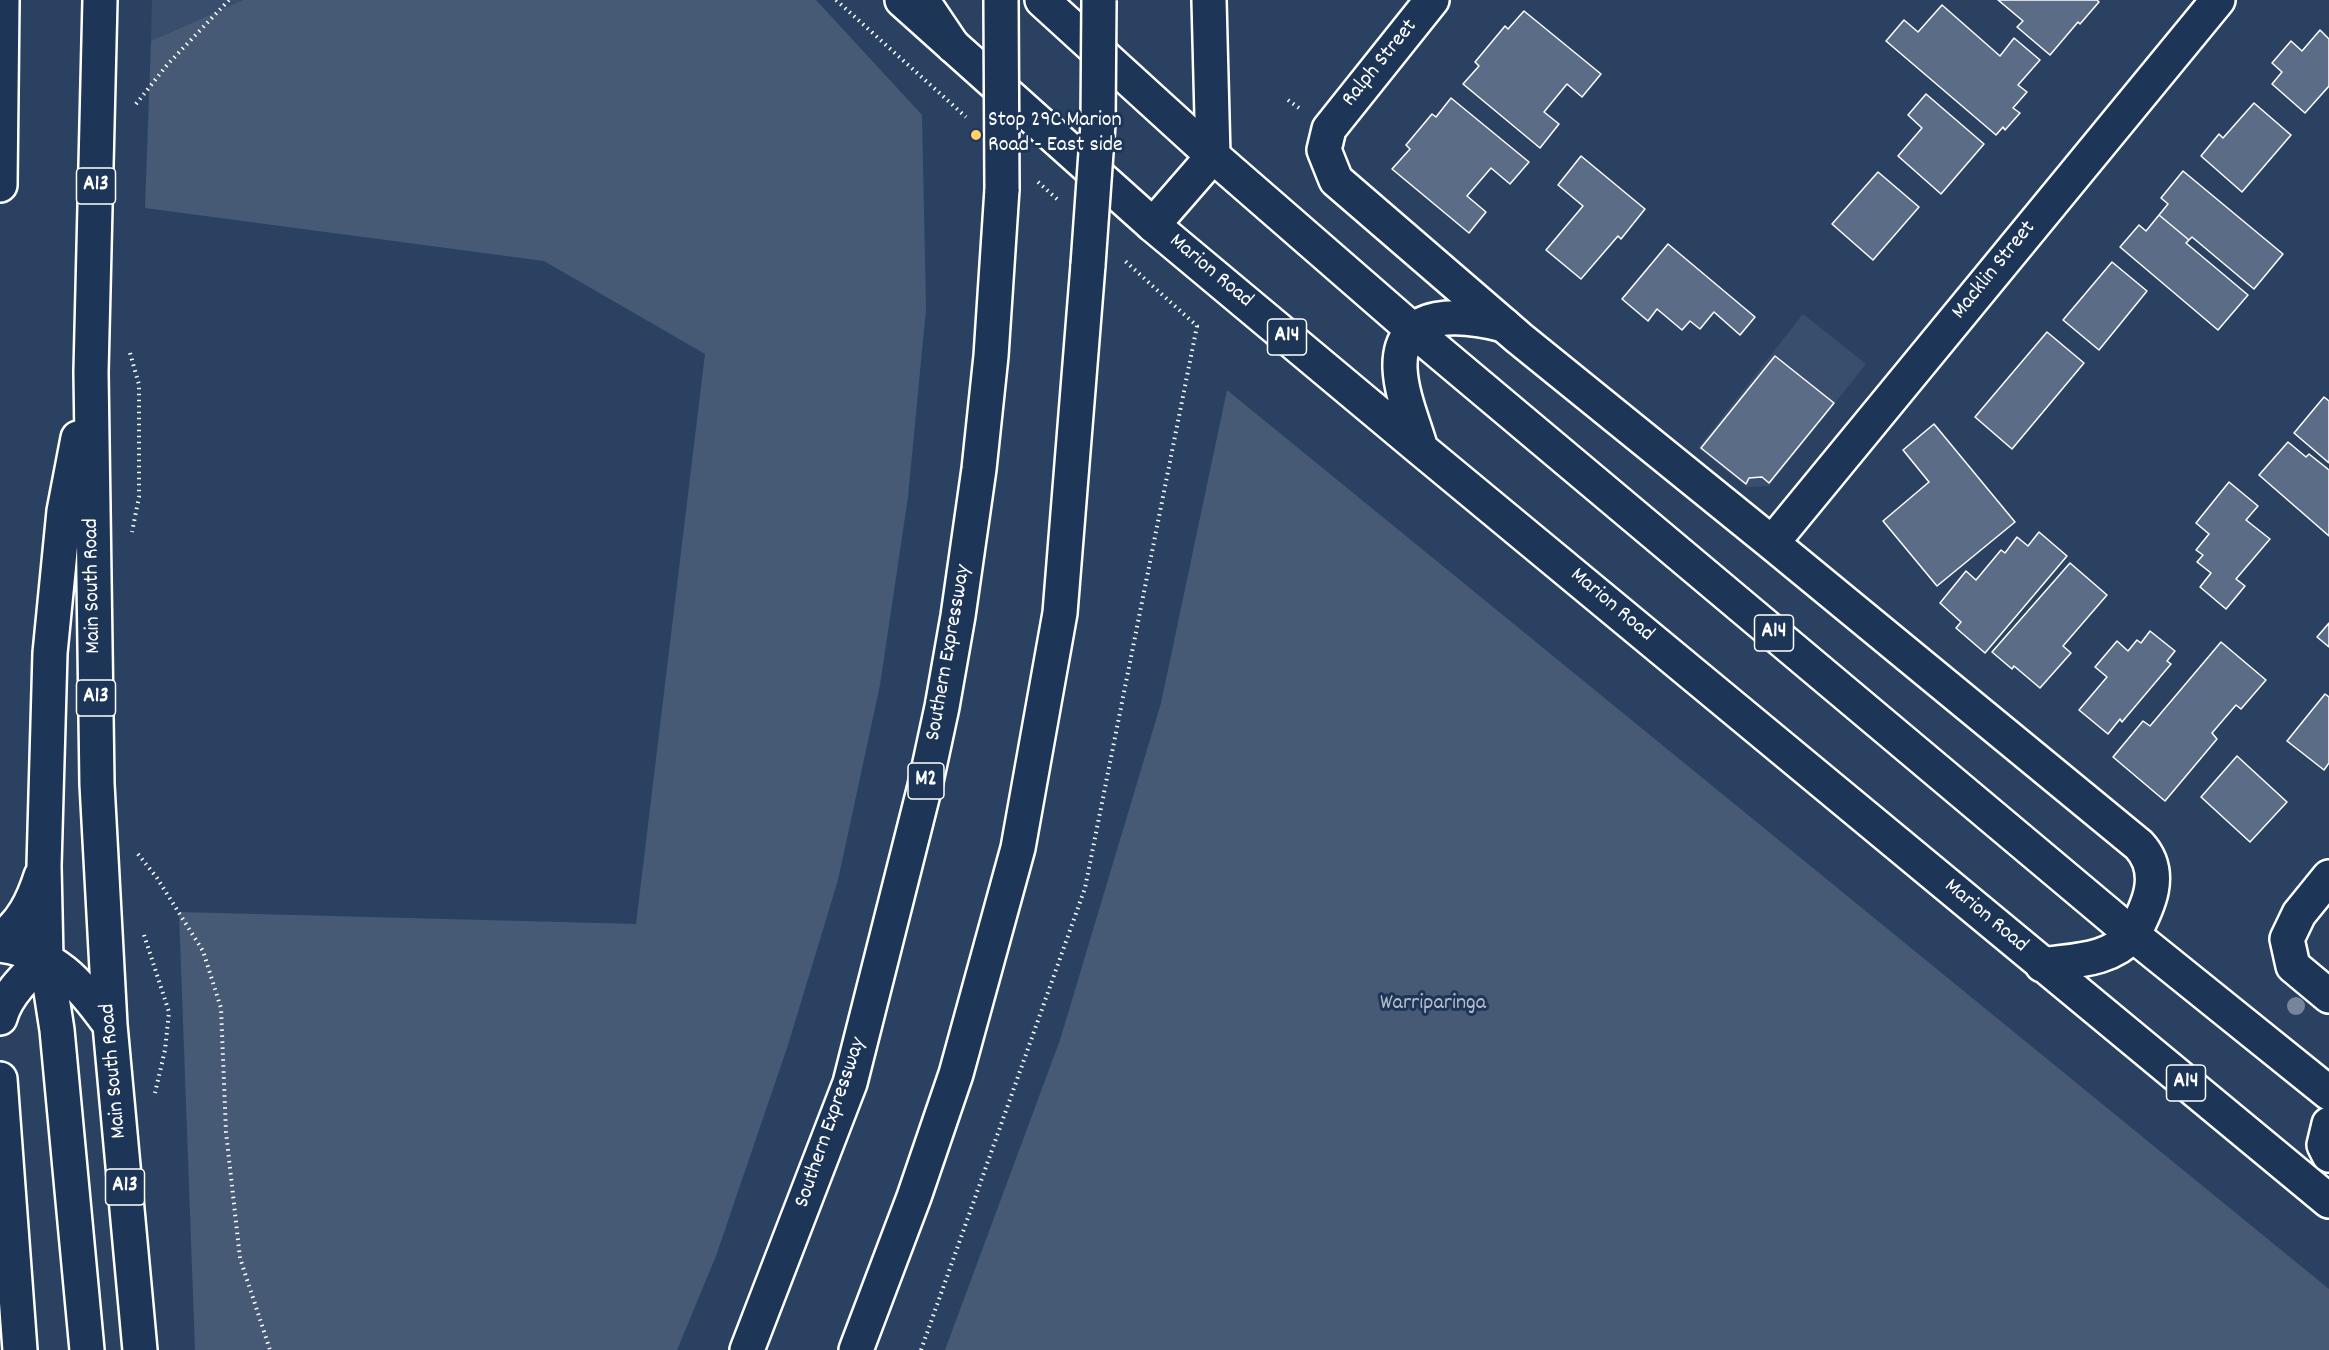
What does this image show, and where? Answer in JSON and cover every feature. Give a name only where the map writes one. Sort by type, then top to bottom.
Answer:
[{"type":"main road","points":[[0,185],[2,0]]},
{"type":"main road","name":"Main South Road","points":[[100,0],[91,372],[98,784],[110,1025],[140,1350]]},
{"type":"main road","name":"Marion Road","points":[[902,0],[1153,225],[2329,1201]]},
{"type":"main road","points":[[922,0],[953,46]]},
{"type":"main road","name":"Southern Expressway","points":[[747,1350],[850,1083],[927,775],[958,616],[979,469],[991,356],[1002,189],[1002,0]]},
{"type":"main road","name":"A14","points":[[1042,0],[1213,156],[1414,331],[2133,935],[2329,1094]]},
{"type":"main road","points":[[856,1350],[914,1197],[956,1074],[1018,848],[1060,613],[1098,124],[1099,0]]},
{"type":"main road","points":[[1153,225],[1213,156],[1209,0]]},
{"type":"main road","name":"Ralph Street","points":[[1432,0],[1329,129],[1324,150],[1336,180],[1504,325]]},
{"type":"main road","name":"Macklin Street","points":[[1772,543],[2218,0]]},
{"type":"main road","points":[[1421,449],[1400,368],[1405,344],[1414,331],[1426,322],[1454,316],[1470,317],[1504,325],[2144,851],[2151,864],[2153,882],[2144,914],[2133,935],[2121,946],[2104,955],[2042,964]]},
{"type":"main road","points":[[87,1350],[57,1030],[46,959],[44,866],[50,653],[64,511],[91,372]]},
{"type":"main road","points":[[0,939],[11,931],[29,907],[44,866]]},
{"type":"main road","points":[[2329,877],[2300,914],[2287,939],[2293,966],[2329,996]]},
{"type":"main road","points":[[0,945],[23,949],[46,959],[61,969],[87,994],[110,1025]]},
{"type":"main road","points":[[0,1018],[15,992],[32,970],[46,959]]},
{"type":"main road","points":[[0,1079],[20,1350]]},
{"type":"main road","points":[[2329,1124],[2324,1145],[2329,1155]]},
{"type":"path","points":[[134,112],[136,102],[167,65],[229,0]]},
{"type":"path","points":[[921,1350],[1085,888],[1197,326]]},
{"type":"path","points":[[129,351],[139,385],[139,497],[130,540]]},
{"type":"path","points":[[138,864],[138,854],[157,878],[203,951],[220,1008],[226,1131],[240,1258],[270,1350]]},
{"type":"path","points":[[143,927],[144,938],[169,1012],[165,1050],[154,1094]]},
{"type":"shaded area","points":[[152,0],[243,0],[151,41]]},
{"type":"shaded area","points":[[1803,314],[1866,364],[1769,486],[1747,487],[1698,448]]},
{"type":"green space","points":[[243,0],[816,0],[922,115],[926,309],[908,497],[880,685],[838,880],[788,1045],[716,1256],[677,1350],[195,1350],[179,912],[636,924],[705,354],[544,261],[145,208],[151,41]]},
{"type":"green space","name":"Warriparinga","points":[[1227,390],[2329,1289],[2329,1350],[945,1350],[1060,1040],[1161,703]]},
{"type":"building","points":[[1998,0],[2097,0],[2099,2],[2080,24],[2078,22],[2050,55],[2017,27],[2023,21]]},
{"type":"building","points":[[1942,5],[2000,56],[2014,38],[2040,60],[2018,85],[2027,92],[2013,108],[2020,113],[2005,130],[2003,127],[1996,135],[1886,41],[1904,20],[1918,32]]},
{"type":"building","points":[[1524,11],[1601,74],[1582,97],[1567,84],[1544,112],[1559,124],[1540,148],[1463,84],[1479,66],[1475,62],[1505,26],[1508,29]]},
{"type":"building","points":[[2320,30],[2329,39],[2329,86],[2305,113],[2272,84],[2282,72],[2272,63],[2291,41],[2302,51]]},
{"type":"building","points":[[1926,94],[1984,144],[1941,194],[1898,156],[1922,128],[1908,115]]},
{"type":"building","points":[[1451,98],[1529,162],[1510,184],[1491,168],[1467,196],[1486,212],[1469,233],[1392,169],[1410,149],[1406,145],[1432,114],[1436,117]]},
{"type":"building","points":[[2254,103],[2291,135],[2242,192],[2201,156],[2219,134],[2223,138]]},
{"type":"building","points":[[1581,156],[1645,209],[1621,239],[1618,236],[1581,279],[1546,250],[1583,206],[1558,185]]},
{"type":"building","points":[[2183,171],[2283,254],[2254,289],[2192,237],[2189,240],[2159,215],[2168,204],[2161,198]]},
{"type":"building","points":[[1878,172],[1919,207],[1873,260],[1832,224]]},
{"type":"building","points":[[2159,215],[2189,240],[2186,243],[2248,295],[2218,330],[2120,247],[2139,225],[2146,231]]},
{"type":"building","points":[[1668,244],[1755,317],[1740,335],[1714,312],[1700,329],[1690,321],[1682,330],[1657,309],[1648,321],[1622,299]]},
{"type":"building","points":[[2112,262],[2147,291],[2099,350],[2063,320]]},
{"type":"building","points":[[2047,332],[2084,363],[2012,449],[1975,417]]},
{"type":"building","points":[[1775,356],[1834,403],[1769,483],[1762,477],[1749,478],[1746,484],[1701,448]]},
{"type":"building","points":[[2324,397],[2329,401],[2329,463],[2294,433]]},
{"type":"building","points":[[1934,424],[2015,522],[1937,586],[1883,521],[1929,482],[1903,450]]},
{"type":"building","points":[[2288,442],[2306,457],[2309,454],[2329,470],[2329,536],[2259,475]]},
{"type":"building","points":[[2229,482],[2258,506],[2246,520],[2270,539],[2236,579],[2245,586],[2226,609],[2200,587],[2211,573],[2197,562],[2203,555],[2196,550],[2209,534],[2196,523]]},
{"type":"building","points":[[2039,532],[2067,556],[1985,653],[1956,628],[1961,622],[1940,603],[1966,571],[1976,580],[2001,550],[2005,553],[2017,537],[2028,546]]},
{"type":"building","points":[[2070,563],[2107,595],[2063,646],[2071,653],[2040,688],[2014,666],[2012,669],[1992,652]]},
{"type":"building","points":[[2329,623],[2329,647],[2317,637]]},
{"type":"building","points":[[2150,631],[2175,651],[2167,661],[2171,664],[2122,722],[2120,719],[2108,734],[2079,710],[2107,677],[2095,667],[2117,641],[2128,651],[2137,640],[2141,643]]},
{"type":"building","points":[[2221,642],[2266,680],[2241,709],[2236,705],[2212,733],[2217,739],[2165,801],[2113,757],[2143,721],[2150,726]]},
{"type":"building","points":[[2325,694],[2329,697],[2329,763],[2324,770],[2287,741]]},
{"type":"building","points":[[2237,756],[2287,802],[2250,842],[2201,797]]},
{"type":"place","name":"Stop 29C Marion Road - East side","points":[[976,135]]}]
